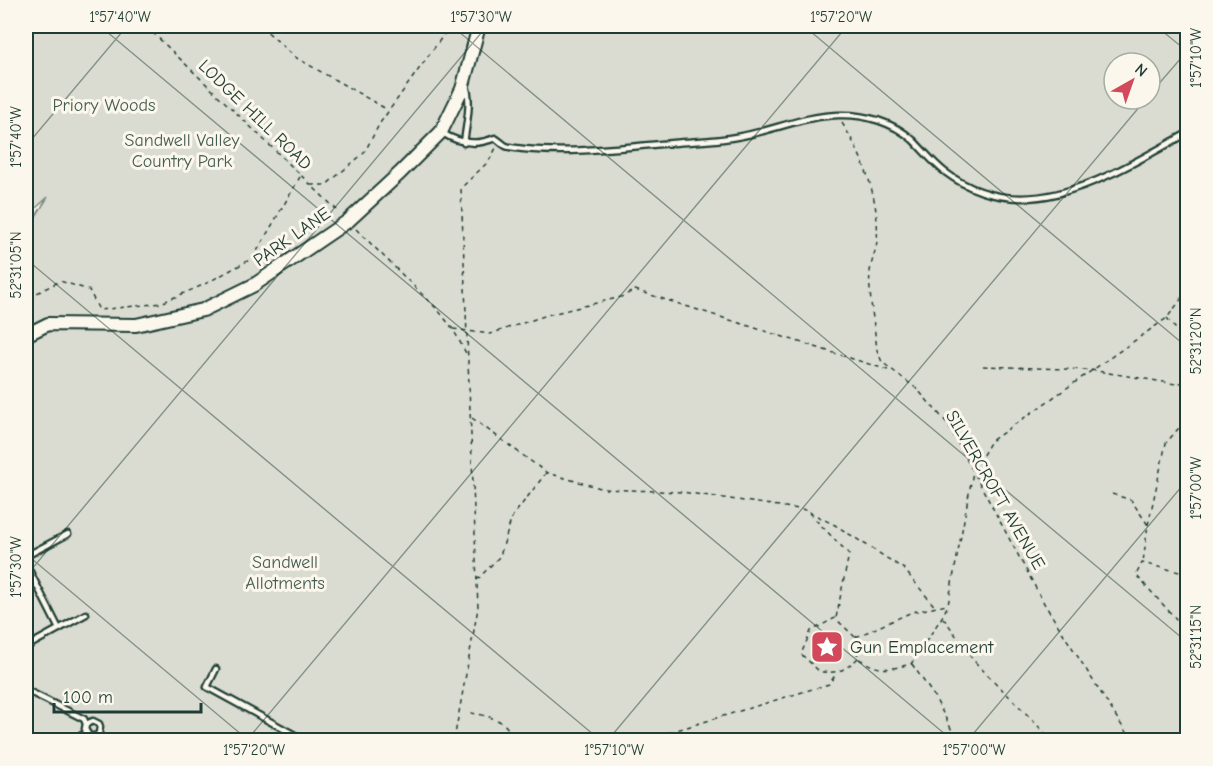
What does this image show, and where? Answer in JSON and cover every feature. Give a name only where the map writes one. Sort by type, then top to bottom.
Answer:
[{"type":"street","name":"PARK LANE","points":[[26,335],[48,324],[135,325],[203,310],[254,285],[348,220],[441,132],[464,82],[479,26]]},
{"type":"lane","points":[[464,82],[468,91],[464,143]]},
{"type":"lane","points":[[441,132],[455,141],[464,143],[482,144],[495,138],[507,147],[549,152],[737,137],[783,124],[837,115],[857,116],[876,119],[897,128],[945,172],[973,189],[1004,198],[1037,198],[1072,191],[1112,175],[1188,133]]},
{"type":"lane","points":[[26,556],[68,534]]},
{"type":"lane","points":[[26,564],[59,629]]},
{"type":"lane","points":[[26,646],[86,614]]},
{"type":"lane","points":[[216,669],[207,687],[304,741]]},
{"type":"lane","points":[[26,690],[84,719],[86,733]]},
{"type":"lane","points":[[86,724],[93,721],[99,724],[100,730],[97,735]]},
{"type":"lane","points":[[86,733],[97,735]]},
{"type":"lane","points":[[72,741],[86,733]]},
{"type":"lane","points":[[97,735],[100,741]]},
{"type":"path","name":"LODGE HILL ROAD","points":[[146,26],[438,310],[453,329],[468,357]]},
{"type":"path","points":[[261,26],[295,57],[389,110]]},
{"type":"path","points":[[310,185],[326,185],[364,153],[389,110],[450,26]]},
{"type":"path","name":"SILVERCROFT AVENUE","points":[[837,115],[850,135],[866,171],[874,201],[877,240],[870,274],[877,350],[882,362],[917,389],[946,423],[1045,605],[1131,741]]},
{"type":"path","points":[[454,741],[478,608],[462,188],[489,161],[496,148],[495,138]]},
{"type":"path","points":[[26,307],[38,293],[60,281],[89,290],[99,310],[160,303],[203,285],[253,258],[301,176]]},
{"type":"path","points":[[453,329],[490,334],[548,315],[621,297],[635,290],[894,372]]},
{"type":"path","points":[[836,618],[855,637],[858,658],[873,668],[889,670],[911,664],[948,605],[973,472],[992,441],[1167,318],[1188,290]]},
{"type":"path","points":[[1167,318],[1188,344]]},
{"type":"path","points":[[983,366],[1090,370],[1176,384],[1188,381]]},
{"type":"path","points":[[471,417],[547,473],[604,489],[682,492],[806,510],[835,525],[904,569],[936,608]]},
{"type":"path","points":[[1188,426],[1178,429],[1167,443],[1154,494],[1142,563],[1136,575],[1188,632]]},
{"type":"path","points":[[477,580],[500,556],[512,517],[547,473]]},
{"type":"path","points":[[1112,494],[1131,500],[1148,525]]},
{"type":"path","points":[[806,510],[849,554],[836,618]]},
{"type":"path","points":[[1142,563],[1188,574]]},
{"type":"path","points":[[855,637],[912,612],[948,605]]},
{"type":"path","points":[[942,617],[953,629],[960,645],[975,663],[1028,713],[1051,741]]},
{"type":"path","points":[[836,618],[811,631],[801,654],[820,672],[837,673]]},
{"type":"path","points":[[644,741],[829,684],[837,673],[858,658]]},
{"type":"path","points":[[911,664],[934,696],[957,741]]},
{"type":"path","points":[[471,713],[490,717],[507,728],[511,737],[517,741]]},
{"type":"green space","points":[[26,26],[1187,26],[1187,740],[26,740],[26,232],[48,197],[26,217]]},
{"type":"place","name":"Gun Emplacement","points":[[827,647]]},
{"type":"park label","name":"Priory Woods","points":[[104,105]]},
{"type":"park label","name":"Sandwell Valley Country Park","points":[[182,150]]},
{"type":"park label","name":"Sandwell Allotments","points":[[285,572]]}]
